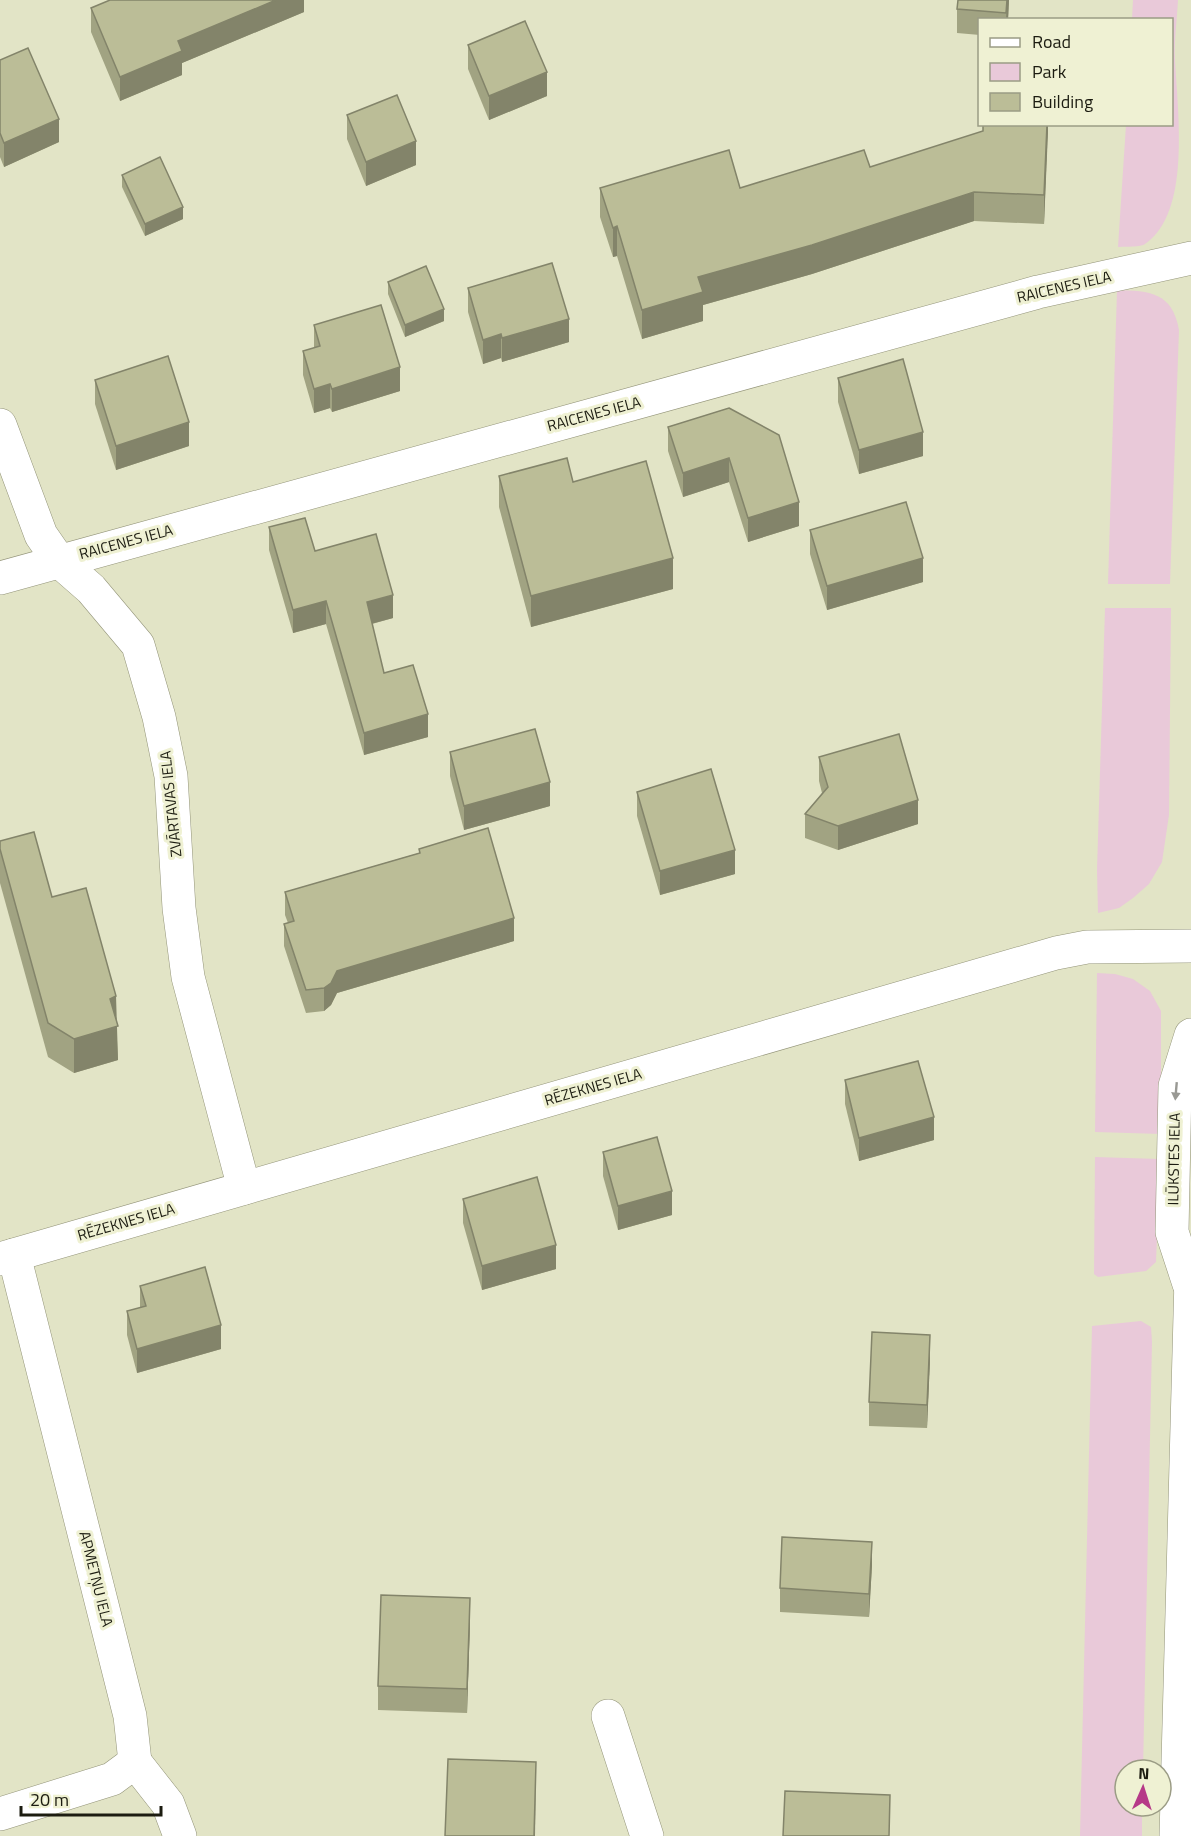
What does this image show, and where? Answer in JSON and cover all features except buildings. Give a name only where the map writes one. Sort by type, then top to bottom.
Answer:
[{"type":"street","name":"RAICENES IELA","points":[[0,578],[1038,292],[1191,258]]},
{"type":"street","name":"ZVĀRTAVAS IELA","points":[[0,425],[41,535],[59,561],[91,589],[138,645],[159,717],[171,776],[179,908],[188,977],[244,1188]]},
{"type":"street","name":"RĒZEKNES IELA","points":[[7,1257],[1056,952],[1087,947],[1191,946]]},
{"type":"street","name":"ILŪKSTES IELA","points":[[1176,1836],[1186,1690],[1190,1281],[1172,1232],[1175,1086],[1191,1035]]},
{"type":"street","name":"APMETŅU IELA","points":[[7,1257],[130,1716],[135,1762]]},
{"type":"street","points":[[609,1716],[647,1836]]},
{"type":"street","points":[[0,1814],[112,1779],[135,1762],[168,1804],[180,1836]]},
{"type":"green space","points":[[1133,0],[1178,0],[1175,53],[1178,161],[1170,210],[1160,229],[1145,244],[1118,247],[1126,126],[1173,126],[1173,18],[1132,18]]},
{"type":"green space","points":[[1117,290],[1140,291],[1158,296],[1171,308],[1179,330],[1170,584],[1108,584]]},
{"type":"green space","points":[[1105,608],[1171,608],[1169,815],[1162,862],[1149,884],[1119,908],[1098,913],[1097,870]]},
{"type":"green space","points":[[1097,973],[1115,974],[1133,979],[1150,991],[1161,1011],[1161,1134],[1095,1132]]},
{"type":"green space","points":[[1095,1157],[1160,1159],[1156,1262],[1146,1271],[1098,1277],[1094,1274]]},
{"type":"green space","points":[[1141,1321],[1151,1327],[1143,1758],[1113,1758],[1113,1818],[1142,1818],[1142,1836],[1080,1836],[1092,1326]]}]
